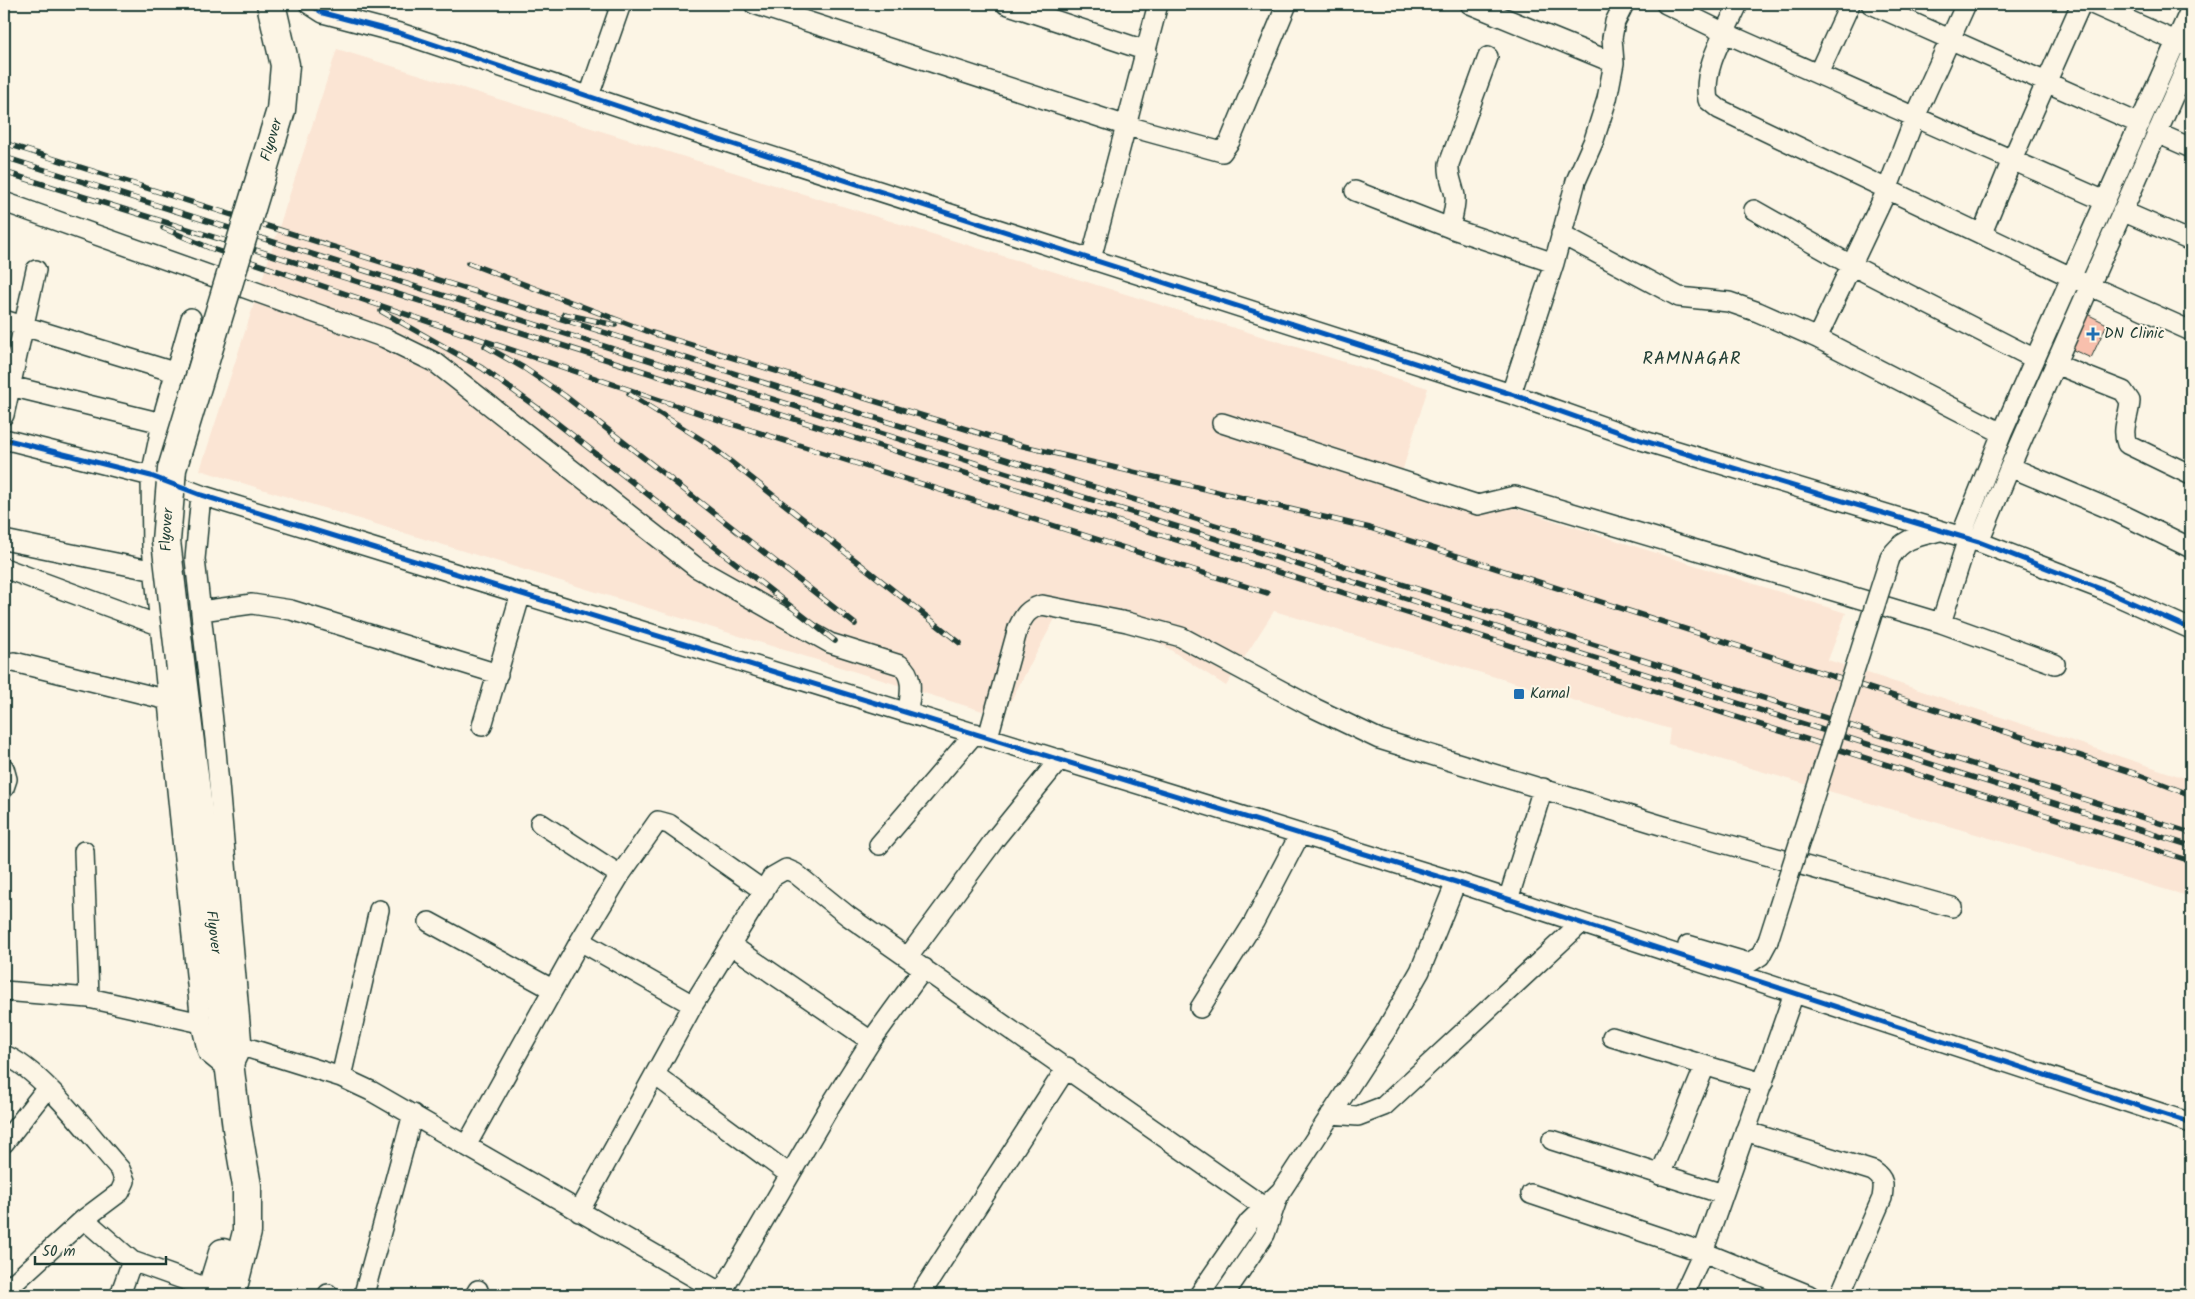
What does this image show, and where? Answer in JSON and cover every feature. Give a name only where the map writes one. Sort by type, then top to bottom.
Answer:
[{"type":"highway","name":"Flyover","points":[[218,1293],[246,1232],[247,1186],[237,1128],[233,1056],[166,541],[172,469],[281,110],[285,64],[271,4]]},
{"type":"street","points":[[309,4],[324,13],[403,34],[1511,394],[1641,440],[1942,530],[2102,589],[2191,629]]},
{"type":"street","points":[[589,96],[621,4]]},
{"type":"street","points":[[754,4],[1127,126],[1222,152],[1230,141],[1287,4]]},
{"type":"street","points":[[1006,4],[1034,9],[1147,51]]},
{"type":"street","points":[[1092,259],[1158,4]]},
{"type":"street","points":[[1470,4],[1506,10],[1614,63]]},
{"type":"street","points":[[1511,394],[1554,263],[1576,181],[1601,120],[1614,63],[1612,38],[1615,22],[1624,4]]},
{"type":"street","points":[[1666,4],[1726,33],[2105,201]]},
{"type":"street","points":[[1738,4],[1709,70],[1706,86],[1708,100],[1719,109],[1887,190],[2072,275],[2090,286],[2190,328]]},
{"type":"street","points":[[1818,74],[1850,4]]},
{"type":"street","points":[[1871,4],[2140,124]]},
{"type":"street","points":[[1817,338],[1887,190],[1916,117],[1966,4]]},
{"type":"street","points":[[1982,233],[2081,4]]},
{"type":"street","points":[[2092,4],[2184,45]]},
{"type":"street","points":[[1942,623],[2002,433],[2140,124],[2184,45],[2191,8]]},
{"type":"street","points":[[1969,539],[2010,467],[2191,56]]},
{"type":"street","points":[[1450,228],[1455,196],[1449,179],[1449,164],[1488,57]]},
{"type":"street","points":[[2157,133],[2191,148]]},
{"type":"street","points":[[1355,191],[1450,228],[1554,263]]},
{"type":"street","points":[[4,202],[385,338],[436,363],[697,568],[814,635],[842,647],[900,665],[905,669],[911,685],[908,712]]},
{"type":"street","points":[[1754,210],[1851,265],[2035,358]]},
{"type":"street","points":[[2122,211],[2191,241]]},
{"type":"street","points":[[1561,234],[1679,297],[1736,304],[1817,338],[2002,433]]},
{"type":"street","points":[[4,415],[36,270]]},
{"type":"street","points":[[191,318],[174,372],[151,476],[155,571],[201,1023],[208,1053],[341,1077],[413,1114],[722,1295],[789,1174],[871,1041],[924,968]]},
{"type":"street","points":[[4,320],[174,372]]},
{"type":"street","points":[[2055,364],[2123,391],[2130,401],[2124,428],[2127,444],[2191,475]]},
{"type":"street","points":[[10,386],[162,423]]},
{"type":"street","points":[[1222,423],[1478,505],[1515,496],[1942,623],[2055,664]]},
{"type":"street","points":[[4,439],[151,476],[201,495],[1456,882],[1579,924],[2191,1123]]},
{"type":"street","points":[[2010,467],[2126,516],[2191,548]]},
{"type":"street","points":[[201,495],[195,559],[215,739],[233,1056]]},
{"type":"street","points":[[1516,903],[1532,900],[1538,901],[1749,963],[1760,956],[1768,941],[1890,558],[1903,542],[1912,537],[1942,530]]},
{"type":"street","points":[[4,540],[155,571]]},
{"type":"street","points":[[4,568],[161,626]]},
{"type":"street","points":[[482,726],[521,593]]},
{"type":"street","points":[[201,611],[252,604],[291,610],[498,674]]},
{"type":"street","points":[[879,845],[982,735],[1018,628],[1025,613],[1033,607],[1042,605],[1144,626],[1181,637],[1349,726],[1379,739],[1680,831],[1952,907]]},
{"type":"street","points":[[14,662],[168,700]]},
{"type":"street","points":[[908,957],[989,846],[1060,759]]},
{"type":"street","points":[[4,768],[7,780],[4,788]]},
{"type":"street","points":[[1516,903],[1544,788]]},
{"type":"street","points":[[466,1146],[552,988],[620,875],[658,821],[668,824],[764,891]]},
{"type":"street","points":[[540,823],[620,875]]},
{"type":"street","points":[[1200,1008],[1254,922],[1300,834]]},
{"type":"street","points":[[84,851],[89,998]]},
{"type":"street","points":[[579,1212],[693,1005],[772,877],[786,869],[794,873],[848,916],[1067,1067],[1264,1207]]},
{"type":"street","points":[[1198,1295],[1236,1240],[1264,1207],[1281,1191],[1390,1023],[1420,971],[1456,882]]},
{"type":"street","points":[[341,1077],[379,910]]},
{"type":"street","points":[[429,922],[552,988]]},
{"type":"street","points":[[1332,1114],[1358,1116],[1384,1106],[1579,924]]},
{"type":"street","points":[[580,941],[693,1005]]},
{"type":"street","points":[[731,945],[871,1041]]},
{"type":"street","points":[[4,991],[89,998],[201,1023]]},
{"type":"street","points":[[1683,1295],[1703,1252],[1794,993]]},
{"type":"street","points":[[1612,1037],[1763,1083]]},
{"type":"street","points":[[4,1055],[28,1069],[48,1088],[120,1169],[125,1178],[124,1186],[120,1192],[84,1219],[4,1292]]},
{"type":"street","points":[[1660,1175],[1706,1066]]},
{"type":"street","points":[[920,1295],[1067,1067]]},
{"type":"street","points":[[655,1075],[789,1174]]},
{"type":"street","points":[[4,1143],[48,1088]]},
{"type":"street","points":[[364,1294],[413,1114]]},
{"type":"street","points":[[1745,1131],[1873,1171],[1881,1176],[1884,1184],[1882,1198],[1840,1295]]},
{"type":"street","points":[[1552,1140],[1723,1194]]},
{"type":"street","points":[[1224,1295],[1266,1234],[1281,1191]]},
{"type":"street","points":[[1531,1194],[1703,1252],[1809,1295]]},
{"type":"street","points":[[84,1219],[132,1260],[218,1293]]},
{"type":"street","points":[[120,1295],[132,1260]]},
{"type":"shaded area","points":[[337,49],[1428,388],[1397,488],[1477,515],[1511,507],[1846,613],[1828,660],[2191,780],[2191,897],[1668,744],[1670,729],[1274,611],[1226,686],[1152,638],[1057,615],[1002,717],[200,470]]},
{"type":"building","points":[[2087,314],[2107,324],[2091,358],[2071,349]]},
{"type":"railway","points":[[4,143],[2191,833]]},
{"type":"railway","points":[[4,157],[2191,846]]},
{"type":"railway","points":[[4,172],[507,328],[2191,861]]},
{"type":"railway","points":[[163,228],[210,248],[722,421],[1267,593]]},
{"type":"railway","points":[[468,263],[652,333],[1015,444],[1370,528],[2134,773],[2191,795]]},
{"type":"railway","points":[[381,311],[482,368],[539,409],[835,641]]},
{"type":"railway","points":[[564,314],[615,325]]},
{"type":"railway","points":[[485,346],[524,368],[565,396],[855,624]]},
{"type":"railway","points":[[629,394],[707,443],[960,643]]},
{"type":"cycle path","points":[[309,4],[323,13],[403,34],[695,132],[1511,394],[1641,440],[1979,542],[2101,589],[2191,629]]},
{"type":"cycle path","points":[[4,439],[151,476],[201,495],[1456,882],[2191,1123]]},
{"type":"place","name":"DN Clinic","points":[[2093,334]]},
{"type":"place","name":"Karnal","points":[[1519,694]]},
{"type":"district","name":"RAMNAGAR","points":[[1692,359]]}]
